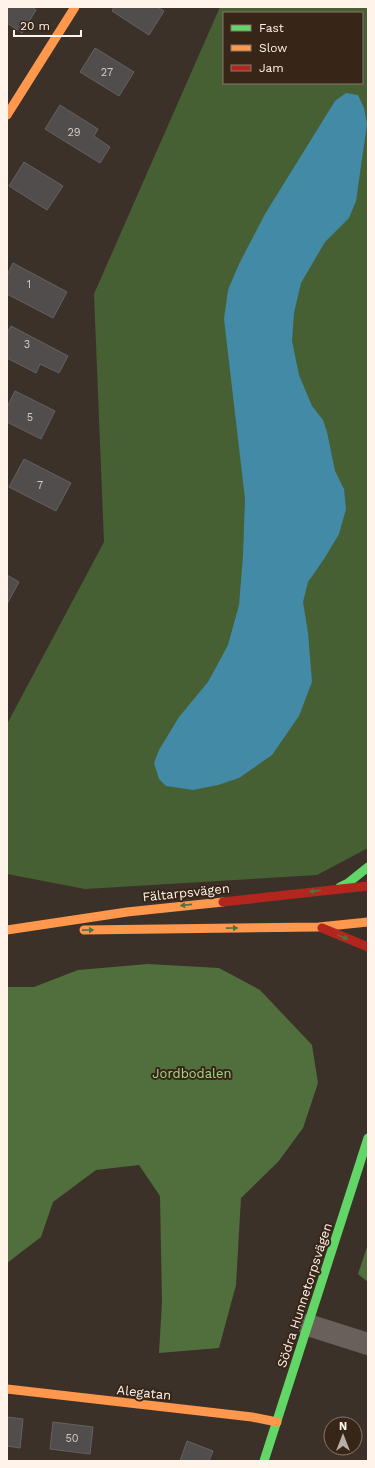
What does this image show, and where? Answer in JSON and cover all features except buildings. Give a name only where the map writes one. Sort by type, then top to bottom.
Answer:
[{"type":"main road","points":[[7,115],[75,7]]},
{"type":"main road","points":[[335,889],[348,883],[368,867]]},
{"type":"main road","name":"Fältarpsvägen","points":[[7,931],[127,912],[368,886]]},
{"type":"main road","name":"Fältarpsvägen","points":[[7,931],[319,927],[368,922]]},
{"type":"main road","points":[[319,927],[368,947]]},
{"type":"main road","name":"Södra Hunnetorpsvägen","points":[[264,1461],[368,1138]]},
{"type":"main road","name":"Alegatan","points":[[7,1389],[252,1417],[277,1422]]},
{"type":"street","points":[[308,1325],[368,1344]]},
{"type":"green space","points":[[220,7],[368,7],[368,848],[317,875],[85,889],[7,874],[7,724],[104,542],[94,294]]},
{"type":"green space","name":"Jordbodalen","points":[[148,964],[219,968],[260,990],[312,1045],[318,1083],[303,1128],[278,1162],[241,1198],[236,1285],[219,1348],[159,1353],[162,1302],[160,1196],[139,1165],[96,1170],[53,1202],[41,1237],[7,1263],[7,987],[34,987],[78,970]]},
{"type":"green space","points":[[368,1244],[368,1282],[358,1274]]},
{"type":"water","points":[[346,93],[358,95],[364,108],[367,124],[356,201],[349,218],[325,242],[301,283],[294,313],[292,341],[299,375],[312,406],[323,420],[327,432],[335,471],[344,489],[346,509],[339,534],[308,582],[303,602],[308,633],[312,682],[299,716],[272,755],[239,778],[218,785],[193,790],[166,786],[159,779],[154,763],[159,750],[179,717],[208,682],[228,645],[239,605],[243,556],[245,499],[224,319],[228,290],[239,264],[265,214],[335,101]]},
{"type":"traffic: fast","points":[[340,887],[348,883],[368,867]]},
{"type":"traffic: fast","points":[[264,1461],[368,1138]]},
{"type":"traffic: slow","points":[[7,115],[75,7]]},
{"type":"traffic: slow","points":[[7,930],[127,912],[223,902]]},
{"type":"traffic: slow","points":[[84,930],[319,927],[368,922]]},
{"type":"traffic: slow","points":[[7,1389],[252,1417],[277,1422]]},
{"type":"traffic: jam","points":[[223,902],[368,886]]},
{"type":"traffic: jam","points":[[322,928],[368,947]]}]
